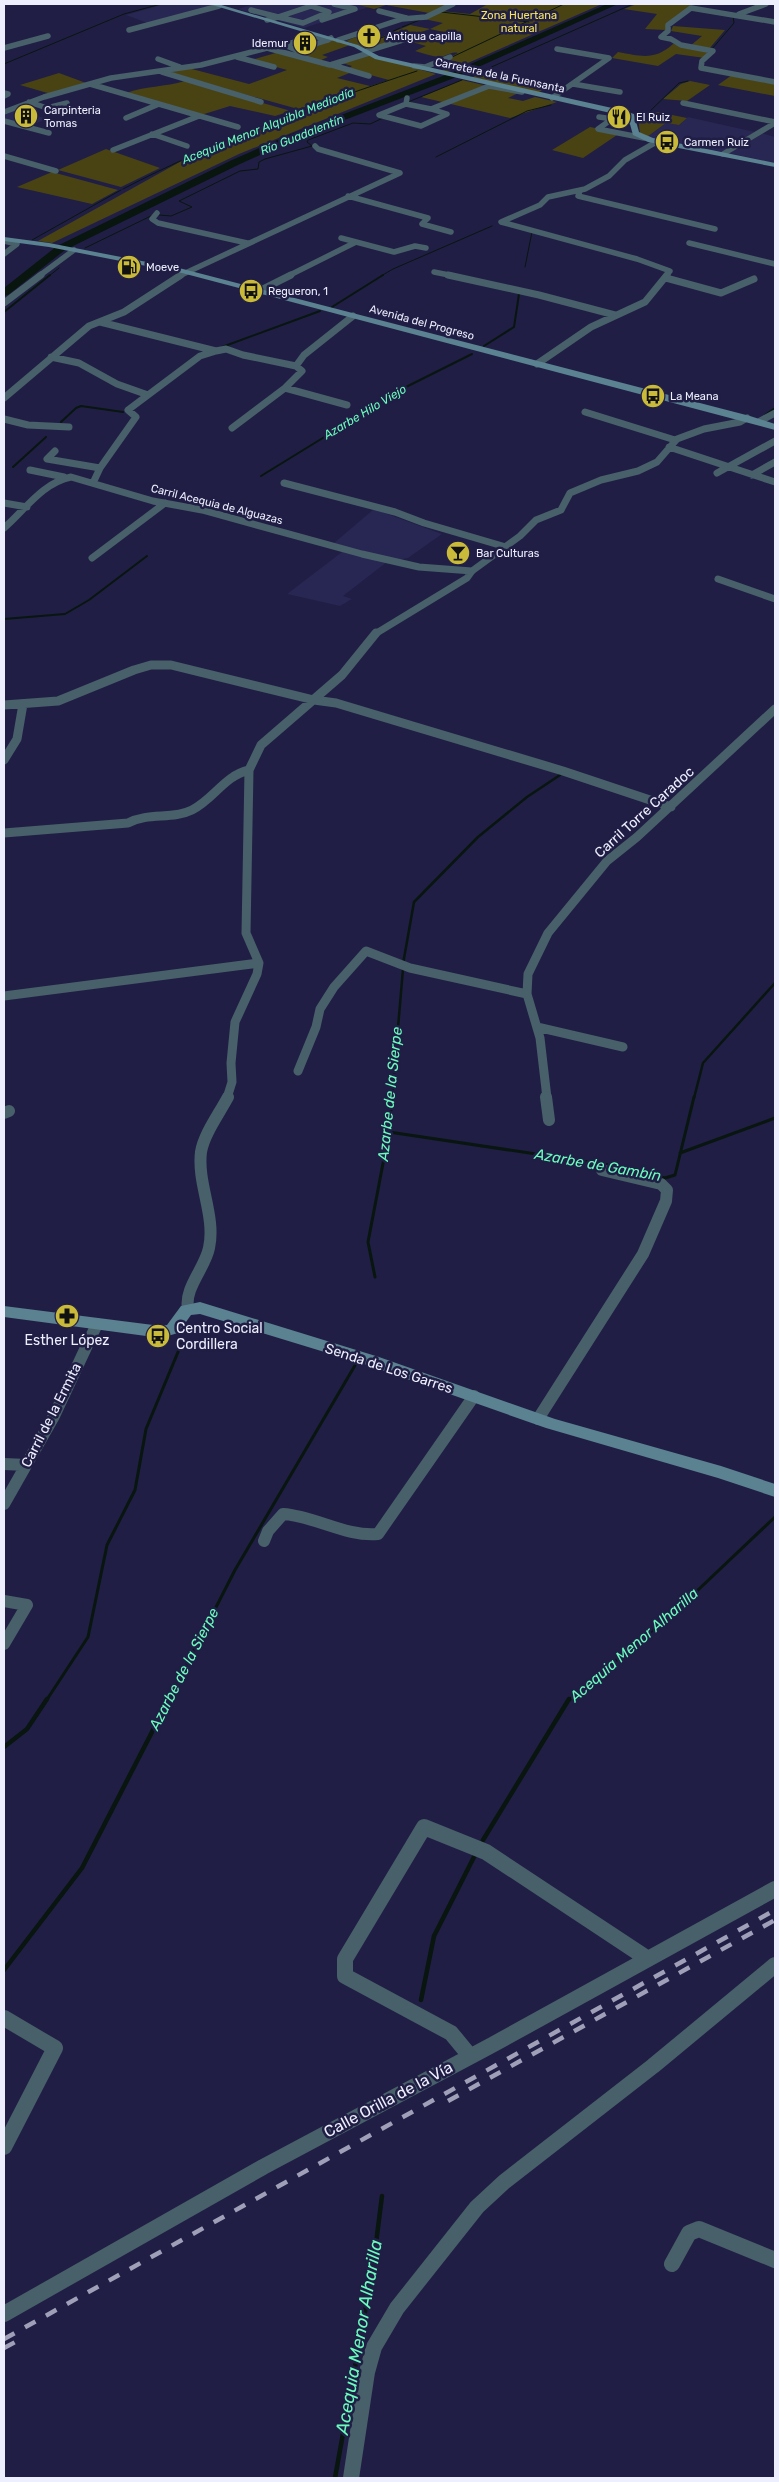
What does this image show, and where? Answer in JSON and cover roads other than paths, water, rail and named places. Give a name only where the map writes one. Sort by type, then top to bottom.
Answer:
[{"type":"main road","name":"Carretera de la Fuensanta","points":[[216,5],[433,72],[631,116],[636,132],[644,138]]},
{"type":"main road","points":[[644,138],[775,165]]},
{"type":"main road","name":"Avenida del Progreso","points":[[4,240],[49,245],[186,272],[747,418],[775,427]]},
{"type":"main road","points":[[4,1312],[166,1331],[174,1327],[188,1308]]},
{"type":"main road","name":"Senda de Los Garres","points":[[188,1308],[200,1308],[365,1359],[538,1419],[721,1472],[775,1492]]},
{"type":"street","points":[[268,20],[320,4]]},
{"type":"street","points":[[251,10],[306,24],[355,9],[334,4]]},
{"type":"street","points":[[333,40],[315,36],[286,45],[296,50],[357,34],[391,22],[426,17],[453,4]]},
{"type":"street","points":[[735,15],[766,4]]},
{"type":"street","points":[[129,30],[216,5]]},
{"type":"street","points":[[294,12],[311,6],[329,12],[344,12]]},
{"type":"street","points":[[775,22],[691,8],[668,25],[668,31],[661,37],[671,39],[681,45],[713,51],[702,61],[701,68],[775,82]]},
{"type":"street","points":[[379,11],[410,19]]},
{"type":"street","points":[[303,23],[329,12]]},
{"type":"street","points":[[376,18],[391,22]]},
{"type":"street","points":[[357,34],[375,39]]},
{"type":"street","points":[[330,65],[370,54],[419,35],[432,38]]},
{"type":"street","points":[[4,48],[48,36]]},
{"type":"street","points":[[4,112],[29,102],[89,84],[182,68],[273,48],[369,76]]},
{"type":"street","points":[[552,98],[609,58],[557,49]]},
{"type":"street","points":[[370,54],[425,67],[450,57]]},
{"type":"street","points":[[234,56],[274,67]]},
{"type":"street","points":[[158,59],[182,68]]},
{"type":"street","points":[[158,71],[261,102]]},
{"type":"street","points":[[89,84],[238,127]]},
{"type":"street","points":[[573,84],[620,92]]},
{"type":"street","points":[[431,109],[447,114],[421,126],[379,115],[407,101],[431,109],[489,86],[522,92]]},
{"type":"street","points":[[29,102],[47,108],[67,103]]},
{"type":"street","points":[[683,103],[775,122]]},
{"type":"street","points":[[126,118],[160,104]]},
{"type":"street","points":[[113,150],[199,116]]},
{"type":"street","points":[[599,117],[634,122]]},
{"type":"street","points":[[612,119],[598,129],[644,138]]},
{"type":"street","points":[[4,121],[49,133]]},
{"type":"street","points":[[723,154],[775,122]]},
{"type":"street","points":[[152,134],[187,146]]},
{"type":"street","points":[[537,364],[591,327],[645,302],[670,271],[666,268],[501,222],[540,205],[548,197],[580,191],[609,176],[625,160],[658,141]]},
{"type":"street","points":[[4,398],[89,326],[146,299],[162,286],[186,272],[400,173],[318,149],[315,146]]},
{"type":"street","points":[[4,156],[56,171]]},
{"type":"street","points":[[580,191],[578,196],[714,229]]},
{"type":"street","points":[[348,196],[428,218],[422,224],[451,232]]},
{"type":"street","points":[[157,213],[152,219],[158,223],[247,243]]},
{"type":"street","points":[[341,238],[394,252],[415,246],[426,248]]},
{"type":"street","points":[[4,240],[16,244],[4,254]]},
{"type":"street","points":[[259,291],[356,242]]},
{"type":"street","points":[[689,243],[775,264]]},
{"type":"street","points":[[4,303],[74,250]]},
{"type":"street","points":[[434,272],[538,295],[615,315]]},
{"type":"street","points":[[666,278],[721,293],[754,279]]},
{"type":"street","points":[[296,366],[304,355],[352,316]]},
{"type":"street","points":[[100,322],[216,350]]},
{"type":"street","points":[[93,483],[100,468],[136,417],[128,410],[200,356],[216,350],[226,349],[242,355],[296,366],[302,371],[285,388],[232,428]]},
{"type":"street","points":[[51,357],[79,363],[116,384],[148,395]]},
{"type":"street","points":[[285,388],[347,405]]},
{"type":"street","points":[[585,412],[675,440]]},
{"type":"street","points":[[760,422],[775,412]]},
{"type":"street","points":[[188,1308],[187,1299],[203,1269],[210,1245],[201,1153],[203,1144],[228,1097],[232,1082],[230,1063],[235,1022],[259,963],[246,933],[249,770],[261,745],[342,675],[377,631],[466,578],[472,571],[506,547],[536,520],[561,510],[570,493],[601,480],[638,471],[657,462],[675,440],[704,429],[740,422],[747,418]]},
{"type":"street","points":[[4,419],[28,425],[70,427]]},
{"type":"street","points":[[717,473],[775,441]]},
{"type":"street","points":[[669,447],[719,463],[727,468],[775,482]]},
{"type":"street","points":[[55,451],[47,460],[100,468]]},
{"type":"street","points":[[752,475],[775,462]]},
{"type":"street","name":"Carril Acequia de Alguazas","points":[[30,470],[93,483],[165,503],[202,510],[362,554],[419,567],[472,571]]},
{"type":"street","points":[[4,528],[18,517],[49,486],[64,477]]},
{"type":"street","points":[[284,483],[395,512],[424,523],[506,547]]},
{"type":"street","points":[[4,503],[27,507]]},
{"type":"street","points":[[92,558],[165,503]]},
{"type":"street","points":[[718,579],[775,599]]},
{"type":"street","points":[[4,705],[58,701],[151,664],[188,667],[314,700],[336,703],[464,740],[671,806]]},
{"type":"street","points":[[4,760],[17,739],[23,704]]},
{"type":"street","name":"Carril Torre Caradoc","points":[[549,1120],[536,1027],[527,994],[528,974],[548,933],[607,861],[671,806],[775,709]]},
{"type":"street","points":[[4,833],[128,823],[142,815],[182,814],[192,811],[233,774],[249,770]]},
{"type":"street","points":[[298,1071],[316,1028],[314,1022],[324,1004],[338,982],[366,952],[410,968],[527,994]]},
{"type":"street","points":[[4,996],[259,963]]},
{"type":"street","points":[[536,1027],[623,1047]]},
{"type":"street","points":[[538,1419],[643,1254],[666,1201],[666,1190],[661,1184],[602,1170]]},
{"type":"street","name":"Carril de la Ermita","points":[[4,1504],[54,1416],[97,1324]]},
{"type":"street","points":[[264,1541],[268,1531],[283,1514],[298,1515],[366,1535],[378,1534],[474,1396]]},
{"type":"street","points":[[4,1464],[26,1465]]},
{"type":"street","points":[[4,1600],[27,1605],[4,1644]]},
{"type":"street","points":[[470,2056],[451,2033],[345,1976],[345,1959],[424,1826],[486,1852],[648,1959]]},
{"type":"street","name":"Calle Orilla de la Vía","points":[[4,2314],[263,2167],[775,1889]]},
{"type":"street","points":[[351,2478],[368,2372],[374,2347],[397,2308],[477,2207],[504,2182],[653,2066],[769,1969]]},
{"type":"street","points":[[4,2018],[55,2048],[4,2147]]},
{"type":"street","points":[[672,2264],[689,2233],[699,2229],[775,2260]]},
{"type":"waterway","points":[[4,64],[124,14],[161,4]]},
{"type":"waterway","name":"Acequia Menor Alquibla Mediodía","points":[[527,22],[564,4]]},
{"type":"waterway","name":"Río Guadalentín","points":[[4,293],[61,248],[236,162],[292,137],[451,76],[614,4]]},
{"type":"waterway","points":[[469,77],[633,4]]},
{"type":"waterway","points":[[441,12],[527,22]]},
{"type":"waterway","points":[[712,49],[734,23],[733,16]]},
{"type":"waterway","points":[[402,27],[420,20]]},
{"type":"waterway","name":"Acequia Menor Alquibla Mediodía","points":[[450,58],[527,22]]},
{"type":"waterway","points":[[377,39],[393,34],[389,33],[400,28]]},
{"type":"waterway","points":[[361,44],[375,40]]},
{"type":"waterway","name":"Acequia Menor Alquibla Mediodía","points":[[123,189],[158,171],[267,124],[417,71]]},
{"type":"waterway","points":[[408,102],[462,80]]},
{"type":"waterway","points":[[642,116],[647,114],[679,83],[688,81]]},
{"type":"waterway","points":[[436,157],[527,111],[551,105]]},
{"type":"waterway","points":[[159,215],[171,216],[192,207],[179,201],[240,171],[258,169],[259,162],[265,159],[312,146],[307,142],[308,140],[353,123],[370,124],[383,118],[380,117]]},
{"type":"waterway","name":"Acequia Menor Alquibla Mediodía","points":[[32,240],[121,190]]},
{"type":"waterway","points":[[85,248],[153,215]]},
{"type":"waterway","points":[[381,276],[492,226]]},
{"type":"waterway","name":"Azarbe Hilo Viejo","points":[[525,267],[532,232]]},
{"type":"waterway","points":[[49,276],[59,268]]},
{"type":"waterway","points":[[4,312],[50,275]]},
{"type":"waterway","points":[[332,307],[383,275]]},
{"type":"waterway","name":"Azarbe Hilo Viejo","points":[[484,346],[514,327],[519,294]]},
{"type":"waterway","points":[[222,347],[320,311]]},
{"type":"waterway","name":"Azarbe Hilo Viejo","points":[[261,476],[404,388],[472,354]]},
{"type":"waterway","points":[[61,422],[76,408],[81,406],[123,412]]},
{"type":"waterway","points":[[765,415],[775,408]]},
{"type":"waterway","points":[[13,467],[46,437]]},
{"type":"waterway","name":"Azarbe Hilo Viejo","points":[[4,619],[65,614],[89,600],[147,556]]},
{"type":"waterway","name":"Azarbe de la Sierpe","points":[[403,964],[414,902],[478,837],[527,797],[560,775]]},
{"type":"waterway","name":"Azarbe de la Sierpe","points":[[392,1098],[403,969]]},
{"type":"waterway","name":"Azarbe de Gambín","points":[[694,1098],[703,1063],[775,983]]},
{"type":"waterway","name":"Azarbe de la Sierpe","points":[[389,1132],[392,1097]]},
{"type":"waterway","name":"Azarbe de Gambín","points":[[680,1153],[694,1097]]},
{"type":"waterway","points":[[680,1153],[775,1118]]},
{"type":"waterway","name":"Azarbe de la Sierpe","points":[[375,1277],[368,1242],[389,1132]]},
{"type":"waterway","name":"Azarbe de Gambín","points":[[389,1132],[616,1166],[665,1178],[675,1175],[680,1153]]},
{"type":"waterway","points":[[46,1701],[88,1637],[107,1545],[135,1490],[146,1429],[183,1340]]},
{"type":"waterway","name":"Azarbe de la Sierpe","points":[[168,1701],[235,1570],[357,1362]]},
{"type":"waterway","name":"Acequia Menor Alharilla","points":[[568,1701],[679,1608],[775,1517]]},
{"type":"waterway","points":[[4,1747],[27,1729],[47,1699]]},
{"type":"waterway","name":"Azarbe de la Sierpe","points":[[4,1970],[82,1868],[169,1699]]},
{"type":"waterway","name":"Acequia Menor Alharilla","points":[[483,1840],[569,1699]]},
{"type":"waterway","name":"Acequia Menor Alharilla","points":[[421,2000],[434,1936],[475,1855]]},
{"type":"waterway","name":"Acequia Menor Alharilla","points":[[335,2478],[373,2267],[382,2196]]},
{"type":"railway","points":[[4,2339],[775,1910]]},
{"type":"railway","points":[[448,2101],[775,1920]]},
{"type":"railway","points":[[4,2348],[21,2339]]},
{"type":"place","name":"Antigua capilla","points":[[369,36]]},
{"type":"place","name":"Idemur","points":[[305,43]]},
{"type":"place","name":"Carpinteria Tomas","points":[[26,116]]},
{"type":"place","name":"El Ruiz","points":[[619,117]]},
{"type":"place","name":"Carmen Ruiz","points":[[667,142]]},
{"type":"place","name":"Moeve","points":[[129,267]]},
{"type":"place","name":"Regueron, 1","points":[[251,291]]},
{"type":"place","name":"La Meana","points":[[653,396]]},
{"type":"place","name":"Bar Culturas","points":[[458,553]]},
{"type":"place","name":"Esther López","points":[[67,1316]]},
{"type":"place","name":"Centro Social Cordillera","points":[[158,1336]]},
{"type":"park label","name":"Zona Huertana natural","points":[[519,21]]}]
